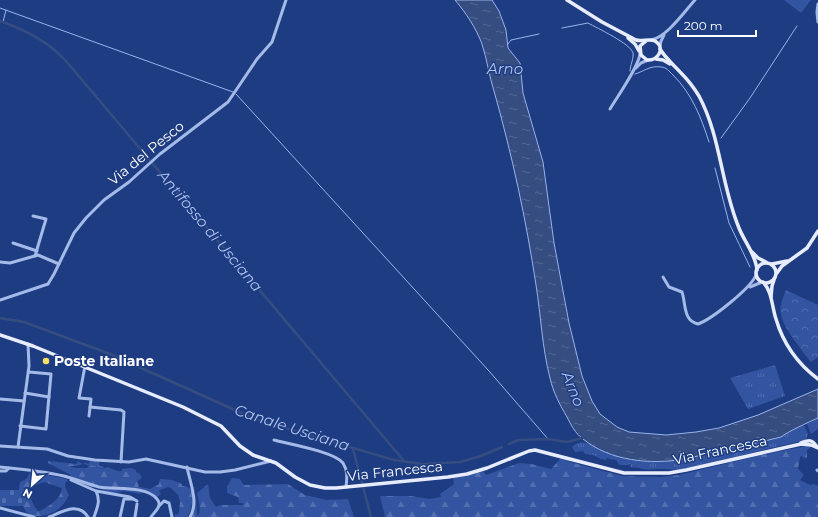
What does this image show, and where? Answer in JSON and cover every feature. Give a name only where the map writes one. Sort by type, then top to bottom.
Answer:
[{"type":"main road","points":[[567,0],[634,43],[643,58],[648,60],[663,60],[676,68]]},
{"type":"main road","points":[[618,32],[638,41],[648,40],[657,43],[693,87],[706,111],[713,131],[734,213],[739,228],[755,262],[756,275],[767,287],[780,330],[788,347],[803,365],[818,379]]},
{"type":"main road","points":[[640,53],[641,45],[648,40]]},
{"type":"main road","points":[[656,59],[659,55],[660,48]]},
{"type":"main road","points":[[772,302],[772,286],[776,273],[782,266],[807,248],[818,231]]},
{"type":"main road","points":[[748,246],[758,258],[770,263],[776,268],[776,273]]},
{"type":"main road","points":[[756,270],[762,263],[781,263],[796,257]]},
{"type":"main road","points":[[762,282],[769,282],[774,279]]},
{"type":"main road","name":"Via Francesca","points":[[0,335],[85,366],[183,407],[213,421],[226,430],[245,450],[253,455],[279,465],[295,477],[310,485],[328,488],[468,474],[533,450],[543,451],[617,472],[634,474],[669,473],[686,470],[797,445],[810,440],[814,442],[818,448]]},
{"type":"street","name":"Via del Pesco","points":[[0,300],[48,284],[74,233],[86,218],[104,200],[145,168],[160,154],[224,106],[231,99],[257,59],[272,42],[286,0]]},
{"type":"street","points":[[660,48],[660,41],[666,32],[695,0]]},
{"type":"street","points":[[818,4],[818,22]]},
{"type":"street","points":[[648,40],[656,38],[666,32]]},
{"type":"street","points":[[610,109],[639,60],[640,53]]},
{"type":"street","points":[[633,71],[640,63],[648,60]]},
{"type":"street","points":[[33,216],[46,219],[35,256]]},
{"type":"street","points":[[13,243],[37,251]]},
{"type":"street","points":[[0,262],[10,263],[38,255],[59,264]]},
{"type":"street","points":[[663,277],[669,287],[682,292],[686,314],[697,324],[706,320],[746,288],[753,282],[756,275]]},
{"type":"street","points":[[746,288],[762,282]]},
{"type":"street","points":[[19,447],[20,426],[30,362],[28,344]]},
{"type":"street","points":[[85,366],[79,398],[91,399],[89,416]]},
{"type":"street","points":[[20,426],[46,428],[51,374],[29,372]]},
{"type":"street","points":[[25,394],[50,396]]},
{"type":"street","points":[[0,398],[24,401]]},
{"type":"street","points":[[90,407],[121,410],[124,412],[122,462]]},
{"type":"street","points":[[274,440],[321,452],[337,458],[343,463],[346,469],[348,487]]},
{"type":"street","points":[[0,446],[47,450],[80,459],[122,462],[146,459],[204,472],[220,472],[271,461]]},
{"type":"street","points":[[0,467],[65,476],[98,486],[124,488],[148,493],[158,499],[159,506]]},
{"type":"street","points":[[187,467],[194,500],[193,510],[190,517]]},
{"type":"street","points":[[0,471],[6,471],[9,468]]},
{"type":"street","points":[[65,476],[96,492],[132,497],[137,502],[135,517]]},
{"type":"street","points":[[94,517],[99,502],[99,497],[96,492]]},
{"type":"street","points":[[120,517],[124,498],[133,499]]},
{"type":"street","points":[[151,517],[163,501],[167,502],[170,506],[172,517]]},
{"type":"street","points":[[0,508],[34,517]]},
{"type":"street","points":[[49,517],[74,508],[83,511],[88,517]]},
{"type":"green space","points":[[784,0],[811,0],[801,13]]},
{"type":"green space","points":[[786,290],[818,305],[818,357],[811,362],[793,339],[782,319],[781,308]]},
{"type":"green space","points":[[775,365],[785,396],[748,409],[730,378]]},
{"type":"green space","points":[[818,418],[818,429],[811,434],[807,424]]},
{"type":"green space","points":[[804,425],[808,434],[806,439],[802,441],[678,470],[650,470],[630,467],[631,464],[619,465],[614,459],[601,459],[593,455],[585,454],[583,451],[575,452],[572,447],[579,443],[588,443],[603,451],[708,453],[720,450],[725,451],[731,447],[744,446],[781,437]]},
{"type":"green space","points":[[807,446],[811,447],[807,450],[807,458],[805,459],[802,456],[800,457],[798,469],[804,475],[800,480],[810,485],[814,484],[818,487],[818,517],[385,517],[380,496],[411,496],[430,499],[441,497],[440,494],[454,484],[453,478],[483,471],[486,475],[519,463],[531,464],[551,469],[561,458],[622,476],[660,477],[679,475],[765,454]]},
{"type":"green space","points":[[48,461],[76,464],[78,461],[83,464],[68,466],[76,468],[87,468],[91,465],[102,469],[108,467],[122,471],[122,469],[131,468],[136,470],[142,478],[137,481],[139,487],[150,489],[159,484],[160,479],[172,480],[191,490],[192,502],[190,511],[187,517],[175,517],[175,514],[177,515],[179,513],[180,501],[178,495],[171,488],[168,487],[160,490],[159,491],[161,494],[157,497],[143,491],[141,494],[124,491],[115,493],[102,491],[103,489],[70,476],[71,475],[48,463]]},
{"type":"green space","points":[[90,461],[100,462],[98,465],[104,467],[103,469],[84,464],[84,462],[88,464]]},
{"type":"green space","points":[[30,472],[68,480],[65,486],[69,495],[60,508],[51,513],[40,516],[34,516],[26,511],[23,504],[22,490],[19,490],[19,486],[20,482],[27,478]],"holes":[[[44,482],[62,488],[57,499],[40,511],[38,511],[34,506],[27,488]]]},
{"type":"green space","points":[[232,478],[240,479],[245,485],[288,484],[305,495],[327,500],[348,499],[354,517],[191,517],[196,495],[198,516],[200,507],[197,493],[208,484],[210,498],[216,507],[220,505],[243,505],[243,503],[239,503],[238,497],[227,493],[227,487]]},
{"type":"green space","points":[[0,490],[22,490],[23,506],[0,506]]},
{"type":"water","name":"Arno","points":[[455,0],[492,0],[499,11],[506,30],[508,48],[520,63],[523,93],[543,162],[554,243],[569,323],[582,376],[592,401],[600,414],[617,427],[629,432],[666,435],[696,432],[719,428],[758,415],[818,389],[818,418],[781,437],[744,446],[731,447],[725,451],[719,450],[684,459],[658,462],[631,460],[618,457],[594,446],[578,434],[559,403],[550,378],[545,355],[536,285],[523,211],[507,139],[484,50],[474,26]]},
{"type":"waterway","points":[[0,8],[233,92]]},
{"type":"waterway","points":[[3,22],[6,10]]},
{"type":"waterway","name":"Antifosso di Usciana","points":[[0,21],[36,37],[51,47],[66,61],[404,461]]},
{"type":"waterway","points":[[562,28],[588,23],[606,32],[631,49],[633,57],[630,71]]},
{"type":"waterway","points":[[721,138],[750,98],[797,26]]},
{"type":"waterway","points":[[508,44],[511,40],[539,34]]},
{"type":"waterway","points":[[635,74],[653,67],[666,68],[680,82],[691,98],[703,124],[709,142]]},
{"type":"waterway","points":[[236,94],[489,371],[548,439]]},
{"type":"waterway","points":[[715,168],[729,223],[750,267]]},
{"type":"waterway","name":"Canale Usciana","points":[[0,318],[24,322],[110,354],[255,419],[394,460],[422,464],[460,462],[481,456],[502,447]]},
{"type":"waterway","name":"Canale Usciana","points":[[509,444],[518,440],[548,439],[567,442],[583,437]]},
{"type":"waterway","points":[[353,449],[371,517]]},
{"type":"place","name":"Poste Italiane","points":[[46,361]]}]
